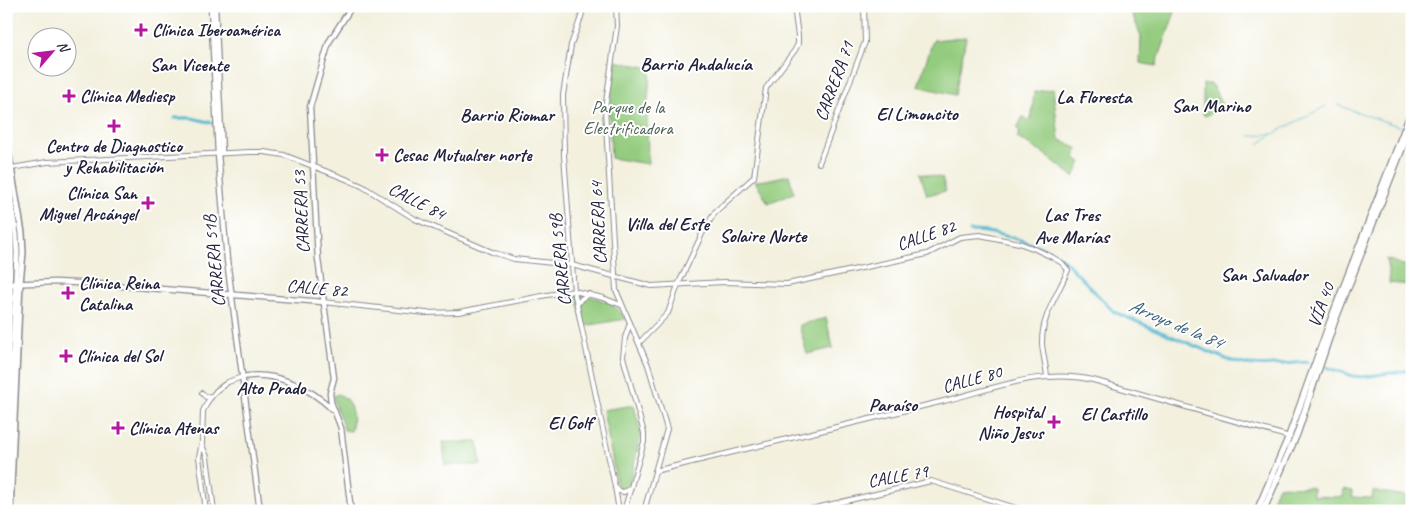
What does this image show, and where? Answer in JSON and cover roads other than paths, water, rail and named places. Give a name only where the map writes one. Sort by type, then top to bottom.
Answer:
[{"type":"highway","name":"VÍA 40","points":[[1292,437],[1330,322],[1412,110]]},
{"type":"highway","name":"VÍA 40","points":[[1257,511],[1273,481],[1292,437],[1412,123]]},
{"type":"highway","name":"VÍA 40","points":[[1263,511],[1273,481]]},
{"type":"main road","name":"CARRERA 51B","points":[[211,6],[227,260],[260,511]]},
{"type":"main road","name":"CARRERA 51B","points":[[215,6],[220,153]]},
{"type":"main road","name":"CARRERA 53","points":[[351,511],[340,428],[330,397],[334,378],[318,259],[310,106],[329,42],[352,6]]},
{"type":"main road","points":[[6,138],[9,168],[21,224],[23,253],[17,283],[6,505]]},
{"type":"main road","points":[[6,180],[17,253],[10,511]]},
{"type":"main road","points":[[14,225],[21,224]]},
{"type":"main road","name":"CALLE 82","points":[[6,284],[55,282],[98,284],[323,302]]},
{"type":"main road","points":[[242,377],[267,376],[293,384],[316,396],[334,411]]},
{"type":"main road","points":[[1409,511],[1412,503]]},
{"type":"street","name":"CARRERA 59B","points":[[584,6],[571,45],[563,96],[564,155],[574,291],[616,487],[619,511]]},
{"type":"street","name":"CARRERA 64","points":[[616,6],[616,26],[605,109],[614,277],[621,305],[648,365],[667,429],[655,471]]},
{"type":"street","points":[[639,343],[668,313],[678,285],[703,232],[715,212],[754,177],[766,88],[798,44],[794,6]]},
{"type":"street","name":"CARRERA 71","points":[[819,163],[864,42],[864,6]]},
{"type":"street","name":"CALLE 84","points":[[9,168],[47,162],[220,153],[276,153],[353,182],[415,219],[492,252],[514,259],[572,264],[651,286],[724,282],[787,284],[816,279]]},
{"type":"street","name":"CALLE 82","points":[[816,279],[927,254],[960,237],[980,235],[1019,243],[1035,249],[1052,257],[1068,270],[1048,311],[1042,334],[1042,346],[1048,376]]},
{"type":"street","name":"CALLE 82","points":[[323,302],[426,313],[459,312],[574,291],[590,294],[621,305]]},
{"type":"street","points":[[577,306],[580,299],[590,294]]},
{"type":"street","points":[[624,511],[644,442],[644,433],[623,357],[625,338],[630,323]]},
{"type":"street","name":"CALLE 80","points":[[655,471],[1025,380],[1048,376],[1067,376],[1093,380],[1292,437]]},
{"type":"street","points":[[206,511],[199,457],[202,443],[203,411],[211,396],[224,384],[242,377]]},
{"type":"street","points":[[202,393],[206,397],[211,396]]},
{"type":"street","points":[[202,443],[207,457],[214,511]]},
{"type":"street","points":[[199,457],[203,454],[207,457]]},
{"type":"street","points":[[644,511],[655,471]]},
{"type":"street","name":"CALLE 79","points":[[803,511],[931,480],[1026,511]]},
{"type":"street","points":[[616,487],[619,491],[624,492],[630,487]]},
{"type":"street","points":[[204,496],[212,495]]},
{"type":"waterway","points":[[1337,105],[1401,127]]},
{"type":"waterway","points":[[1259,144],[1273,134],[1326,106]]},
{"type":"waterway","points":[[175,118],[192,118],[213,123]]},
{"type":"waterway","points":[[1250,136],[1272,134]]},
{"type":"waterway","name":"Arroyo de la 84","points":[[970,231],[981,231],[1006,236],[1057,255],[1114,312],[1226,359],[1257,365],[1307,362]]},
{"type":"waterway","name":"Arroyo de la 84","points":[[1326,367],[1362,377],[1412,370]]},
{"type":"place","name":"Clínica Iberoamérica","points":[[141,30]]},
{"type":"place","name":"Clínica Mediesp","points":[[69,96]]},
{"type":"place","name":"Centro de Diagnostico y Rehabilitación","points":[[114,126]]},
{"type":"place","name":"Cesac Mutualser norte","points":[[382,155]]},
{"type":"place","name":"Clínica San Miguel Arcángel","points":[[148,203]]},
{"type":"place","name":"Clínica Reina Catalina","points":[[68,293]]},
{"type":"place","name":"Clínica del Sol","points":[[66,356]]},
{"type":"place","name":"Hospital Niño Jesus","points":[[1054,422]]},
{"type":"place","name":"Clínica Atenas","points":[[118,428]]},
{"type":"district","name":"Barrio Andalucía","points":[[696,63]]},
{"type":"district","name":"San Vicente","points":[[189,64]]},
{"type":"district","name":"La Floresta","points":[[1094,96]]},
{"type":"district","name":"San Marino","points":[[1211,105]]},
{"type":"district","name":"El Limoncito","points":[[917,113]]},
{"type":"district","name":"Barrio Riomar","points":[[507,114]]},
{"type":"district","name":"Villa del Este","points":[[667,223]]},
{"type":"district","name":"Las Tres Ave Marías","points":[[1072,225]]},
{"type":"district","name":"Solaire Norte","points":[[763,235]]},
{"type":"district","name":"San Salvador","points":[[1264,274]]},
{"type":"district","name":"Alto Prado","points":[[271,387]]},
{"type":"district","name":"Paraíso","points":[[893,404]]},
{"type":"district","name":"El Castillo","points":[[1114,413]]},
{"type":"district","name":"El Golf","points":[[570,422]]},
{"type":"park label","name":"Parque de la Electrificadora","points":[[628,117]]}]
